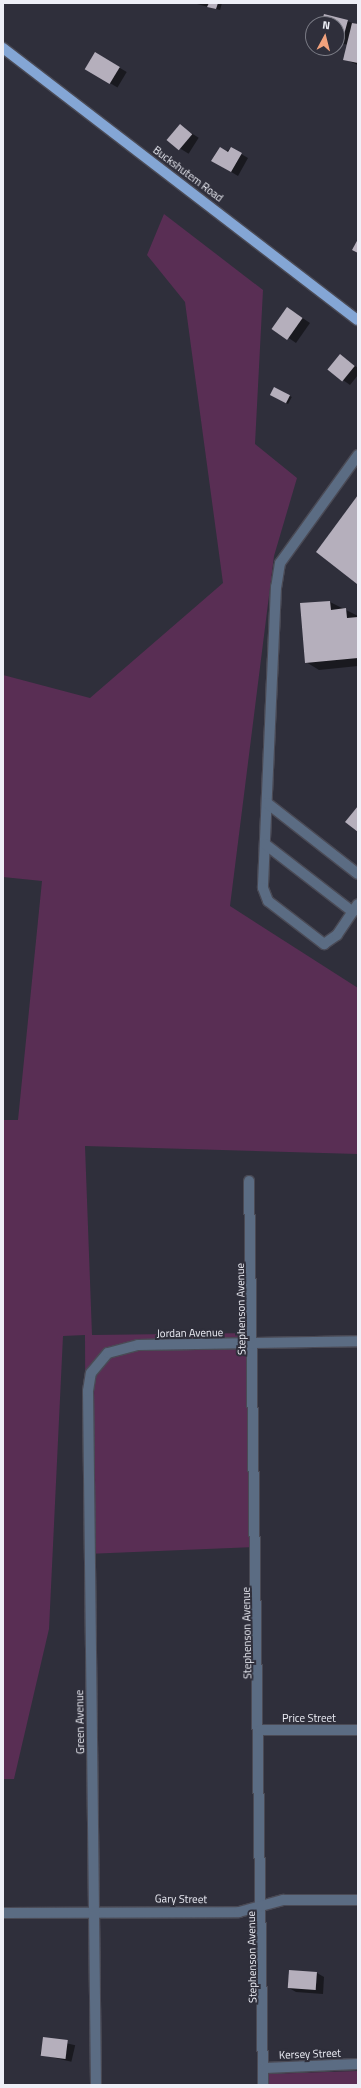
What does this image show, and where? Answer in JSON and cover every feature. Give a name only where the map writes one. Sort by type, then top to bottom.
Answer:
[{"type":"main road","name":"Buckshutem Road","points":[[3,48],[358,320]]},
{"type":"street","points":[[265,844],[355,908],[337,935],[324,944],[268,902],[263,888],[276,588],[280,563],[358,455]]},
{"type":"street","points":[[266,803],[358,874]]},
{"type":"street","name":"Stephenson Avenue","points":[[249,1181],[254,1343],[263,1905],[264,2085]]},
{"type":"street","name":"Jordan Avenue","points":[[98,1361],[116,1349],[138,1345],[358,1340]]},
{"type":"street","name":"Green Avenue","points":[[96,2085],[88,1391],[98,1361]]},
{"type":"street","name":"Price Street","points":[[260,1730],[358,1730]]},
{"type":"street","name":"Gary Street","points":[[3,1913],[94,1911],[239,1912],[283,1900],[358,1900]]},
{"type":"street","name":"Kersey Street","points":[[264,2068],[358,2064]]},
{"type":"shaded area","points":[[164,214],[263,290],[255,444],[297,478],[274,556],[230,906],[358,988],[358,1154],[85,1146],[92,1335],[254,1333],[255,1547],[86,1554],[85,1335],[63,1336],[49,1629],[14,1779],[3,1779],[3,1120],[18,1120],[42,881],[3,877],[3,675],[90,698],[223,583],[185,302],[147,255]]},
{"type":"shaded area","points":[[358,2071],[358,2085],[265,2085],[265,2074]]},
{"type":"building","points":[[209,3],[218,3],[216,9],[207,7]]},
{"type":"building","points":[[345,19],[348,20],[345,31]]},
{"type":"building","points":[[352,23],[358,24],[358,63],[343,60]]},
{"type":"building","points":[[95,52],[120,67],[110,84],[85,69]]},
{"type":"building","points":[[180,124],[192,134],[179,150],[167,140]]},
{"type":"building","points":[[220,147],[228,152],[231,147],[242,153],[231,172],[211,161]]},
{"type":"building","points":[[358,239],[358,253],[352,250]]},
{"type":"building","points":[[287,307],[303,318],[287,340],[272,329]]},
{"type":"building","points":[[340,354],[355,366],[342,382],[327,370]]},
{"type":"building","points":[[274,387],[290,395],[286,403],[270,395]]},
{"type":"building","points":[[358,495],[358,583],[357,584],[316,552]]},
{"type":"building","points":[[330,601],[331,610],[346,608],[347,618],[358,617],[358,658],[305,663],[300,603]]},
{"type":"building","points":[[358,806],[358,832],[345,822]]},
{"type":"building","points":[[289,1970],[317,1972],[316,1990],[288,1988]]},
{"type":"building","points":[[43,2037],[68,2040],[65,2059],[41,2056]]}]
